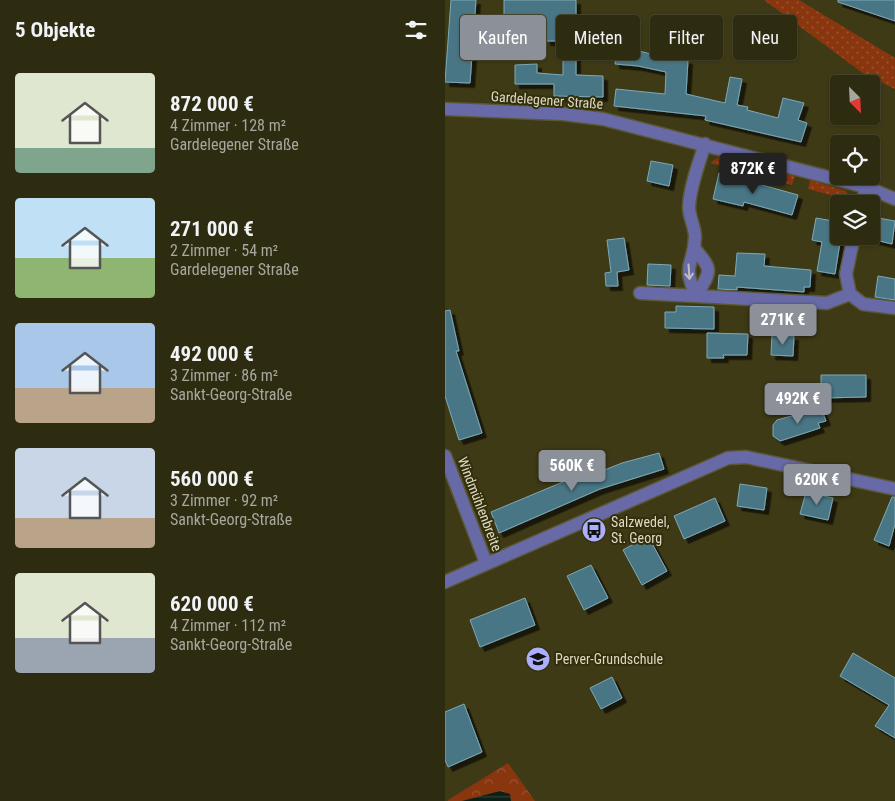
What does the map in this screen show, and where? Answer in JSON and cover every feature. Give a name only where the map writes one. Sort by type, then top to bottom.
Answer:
[{"type":"street","name":"Gardelegener Straße","points":[[445,109],[563,114],[603,119],[865,187],[895,199]]},
{"type":"street","points":[[696,296],[687,270],[694,248],[695,234],[689,206],[705,144]]},
{"type":"street","points":[[864,195],[865,187]]},
{"type":"street","points":[[852,245],[846,274],[850,294],[863,304],[895,308]]},
{"type":"street","points":[[694,248],[709,266],[709,273],[696,296]]},
{"type":"street","points":[[640,293],[827,303],[850,294]]},
{"type":"street","name":"Windmühlenbreite","points":[[445,456],[487,563]]},
{"type":"street","points":[[445,582],[728,458],[746,457],[895,489]]},
{"type":"green space","points":[[764,0],[799,0],[895,58],[895,89],[880,82],[880,75],[864,74],[797,24],[797,15],[784,15]]},
{"type":"green space","points":[[720,156],[751,165],[748,173],[710,163]]},
{"type":"green space","points":[[764,168],[795,176],[792,185],[762,177]]},
{"type":"green space","points":[[810,180],[846,191],[848,195],[831,195],[808,189]]},
{"type":"green space","points":[[508,763],[535,801],[448,801],[448,800]]},
{"type":"shaded area","points":[[500,791],[510,794],[511,801],[462,801]]},
{"type":"building","points":[[451,0],[476,0],[475,15],[460,15],[460,60],[472,60],[470,83],[445,82]]},
{"type":"building","points":[[504,0],[576,0],[576,15],[556,15],[556,41],[546,41],[546,15],[504,15]]},
{"type":"building","points":[[838,0],[895,0],[895,21],[838,2]]},
{"type":"building","points":[[640,51],[650,54],[650,60],[688,60],[686,94],[725,103],[730,77],[742,79],[737,105],[748,107],[747,110],[778,118],[783,98],[804,103],[798,120],[807,123],[801,142],[705,120],[706,116],[614,106],[616,89],[665,94],[666,72],[638,66],[615,64],[615,60],[640,60]]},
{"type":"building","points":[[563,60],[576,60],[576,75],[603,76],[603,97],[554,96],[554,84],[515,84],[515,65],[537,64],[537,73],[563,75]]},
{"type":"building","points":[[651,161],[673,165],[669,186],[647,181]]},
{"type":"building","points":[[719,173],[798,195],[792,215],[744,202],[743,206],[713,199]]},
{"type":"building","points":[[816,218],[830,220],[830,245],[840,245],[835,274],[817,271],[822,242],[812,240]]},
{"type":"building","points":[[880,218],[895,221],[892,244],[880,241]]},
{"type":"building","points":[[624,238],[629,270],[617,272],[618,286],[606,286],[605,273],[611,272],[607,240]]},
{"type":"building","points":[[737,253],[765,254],[764,266],[811,270],[810,287],[804,287],[804,292],[737,287],[737,290],[718,289],[719,275],[735,276]]},
{"type":"building","points":[[648,264],[671,265],[670,286],[647,285]]},
{"type":"building","points":[[878,276],[895,279],[895,300],[875,297]]},
{"type":"building","points":[[676,306],[714,307],[714,329],[665,328],[665,312],[676,312]]},
{"type":"building","points":[[450,310],[459,351],[456,351],[482,433],[459,440],[445,396],[445,311]]},
{"type":"building","points":[[707,333],[748,334],[747,355],[723,355],[724,358],[707,358]]},
{"type":"building","points":[[772,335],[794,336],[793,356],[771,355]]},
{"type":"building","points":[[821,375],[866,375],[866,397],[821,398]]},
{"type":"building","points":[[821,408],[826,421],[818,423],[820,428],[780,441],[773,436],[773,425],[777,420]]},
{"type":"building","points":[[659,453],[664,469],[600,489],[499,533],[491,512],[570,479],[572,483],[622,463]]},
{"type":"building","points":[[740,484],[767,488],[764,510],[737,506]]},
{"type":"building","points":[[806,492],[833,498],[828,520],[800,514]]},
{"type":"building","points":[[892,497],[895,497],[895,524],[889,546],[874,540]]},
{"type":"building","points":[[715,498],[725,521],[684,539],[674,516]]},
{"type":"building","points":[[648,536],[667,571],[642,585],[623,550]]},
{"type":"building","points":[[591,565],[608,598],[584,610],[567,576]]},
{"type":"building","name":"Perver-Grundschule","points":[[525,598],[535,625],[480,647],[470,620]]},
{"type":"building","points":[[853,653],[895,678],[895,738],[875,726],[889,705],[840,676]]},
{"type":"building","points":[[612,677],[622,698],[601,709],[590,688]]},
{"type":"building","points":[[464,704],[482,752],[448,767],[445,760],[445,712]]},
{"type":"place","name":"Salzwedel, St. Georg","points":[[594,530]]},
{"type":"place","name":"Perver-Grundschule","points":[[538,659]]}]
